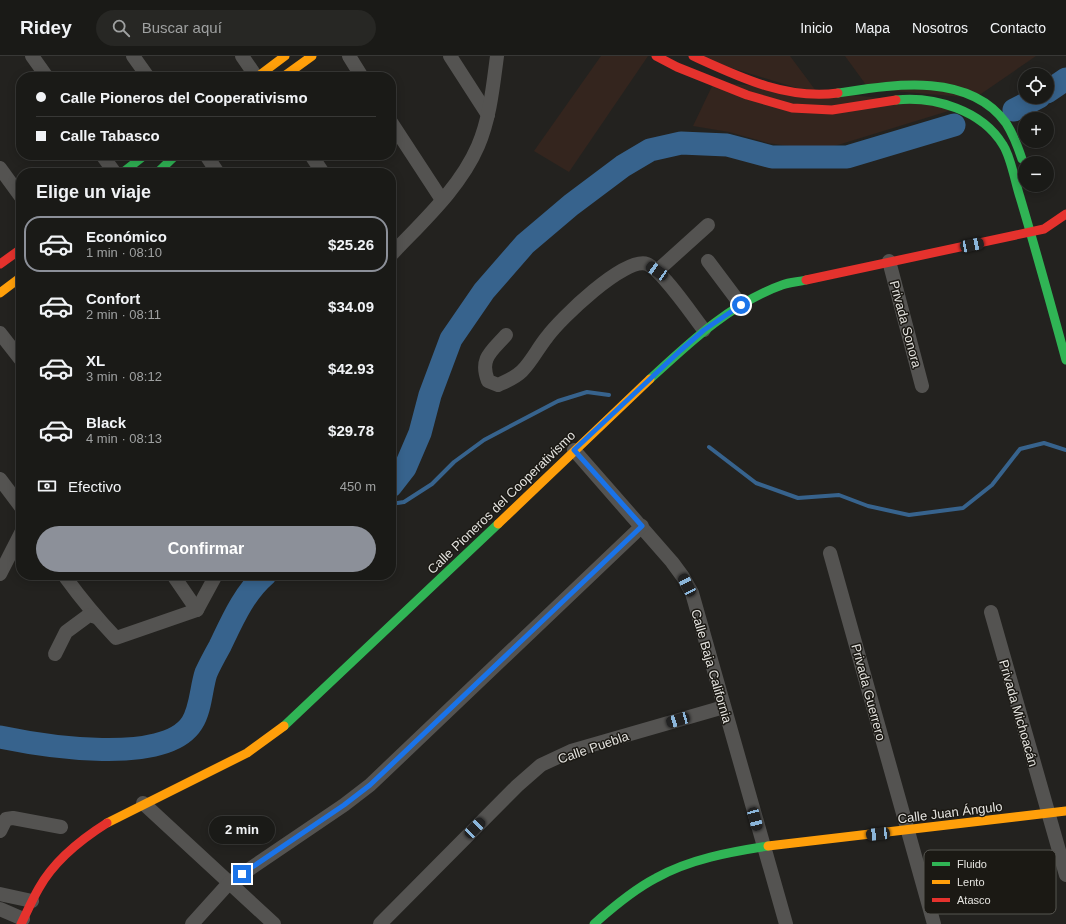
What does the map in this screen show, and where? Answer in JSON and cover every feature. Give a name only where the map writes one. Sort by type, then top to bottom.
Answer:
[{"type":"street","points":[[32,56],[43,72]]},
{"type":"street","points":[[133,56],[144,72]]},
{"type":"street","points":[[242,56],[250,72]]},
{"type":"street","points":[[255,72],[274,56]]},
{"type":"street","points":[[257,72],[285,56]]},
{"type":"street","points":[[295,56],[300,60]]},
{"type":"street","points":[[280,72],[300,60],[312,56]]},
{"type":"street","points":[[349,56],[359,72]]},
{"type":"street","points":[[450,56],[488,115]]},
{"type":"street","points":[[396,250],[442,200],[466,170],[479,145],[488,115],[497,56]]},
{"type":"street","points":[[656,56],[688,71],[783,107],[807,110],[831,110],[918,99],[966,112],[981,122],[997,136],[1004,146],[1031,233],[1066,360]]},
{"type":"street","points":[[694,56],[764,85],[785,92],[803,95],[826,95],[919,84],[960,92],[992,107],[1007,123],[1017,141],[1021,156]]},
{"type":"street","points":[[288,72],[300,60]]},
{"type":"street","points":[[396,130],[442,200]]},
{"type":"street","points":[[128,168],[139,160]]},
{"type":"street","points":[[163,168],[173,160]]},
{"type":"street","points":[[0,168],[16,191]]},
{"type":"street","name":"Calle Pioneros del Cooperativismo","points":[[22,922],[32,901],[58,863],[80,840],[107,821],[223,766],[248,753],[272,736],[302,710],[574,450],[704,330],[741,305],[782,286],[1031,233],[1044,229],[1066,214]]},
{"type":"street","points":[[657,271],[708,225]]},
{"type":"street","points":[[0,264],[16,253]]},
{"type":"street","points":[[708,261],[741,305]]},
{"type":"street","name":"Privada Sonora","points":[[889,262],[922,386]]},
{"type":"street","points":[[506,335],[486,358],[484,371],[488,381],[498,385],[512,379],[521,372],[547,336],[568,313],[620,270],[633,264],[646,264],[657,271],[704,330]]},
{"type":"street","points":[[0,293],[16,281]]},
{"type":"street","points":[[0,333],[16,354]]},
{"type":"street","name":"Calle Baja California","points":[[574,450],[672,562],[692,593],[786,924]]},
{"type":"street","points":[[0,479],[16,500]]},
{"type":"street","points":[[192,924],[229,883],[344,805],[370,785],[642,526]]},
{"type":"street","points":[[0,574],[16,543]]},
{"type":"street","name":"Privada Guerrero","points":[[830,553],[924,890]]},
{"type":"street","points":[[68,580],[96,617],[116,638],[197,610],[213,580]]},
{"type":"street","points":[[176,580],[197,610]]},
{"type":"street","points":[[55,654],[83,600]]},
{"type":"street","name":"Privada Michoacán","points":[[990,612],[1066,875]]},
{"type":"street","points":[[66,632],[89,615],[96,617]]},
{"type":"street","name":"Calle Puebla","points":[[380,924],[517,786],[541,766],[571,752],[724,707]]},
{"type":"street","points":[[143,803],[274,924]]},
{"type":"street","name":"Calle Juan Ángulo","points":[[594,924],[624,898],[650,881],[678,868],[707,859],[763,847],[1066,811]]},
{"type":"street","points":[[0,831],[6,819],[13,818],[62,828]]},
{"type":"street","points":[[0,894],[32,901]]},
{"type":"street","points":[[0,908],[22,922]]},
{"type":"street","name":"Privada Guerrero","points":[[931,914],[934,924]]},
{"type":"shaded area","points":[[601,56],[648,56],[569,172],[534,151]]},
{"type":"shaded area","points":[[693,56],[790,56],[819,95]]},
{"type":"shaded area","points":[[845,56],[1036,56],[975,98],[869,89]]},
{"type":"shaded area","points":[[714,82],[902,100],[955,109],[828,148],[795,147],[768,143],[729,132],[693,126]]},
{"type":"waterway","points":[[1054,87],[1066,79]]},
{"type":"waterway","points":[[1014,110],[1026,104]]},
{"type":"waterway","points":[[396,480],[405,468],[420,433],[430,395],[451,339],[484,291],[525,244],[571,205],[623,166],[650,150],[681,143],[727,145],[772,157],[847,157],[954,125]]},
{"type":"waterway","points":[[396,503],[404,502],[432,484],[454,462],[484,440],[558,401],[587,392],[609,395]]},
{"type":"waterway","points":[[709,447],[756,483],[798,498],[839,495],[868,506],[909,515],[963,508],[992,485],[1020,449],[1044,443],[1066,450]]},
{"type":"waterway","points":[[0,737],[44,745],[102,750],[131,749],[157,745],[178,736],[192,723],[199,705],[206,673],[234,617],[251,590],[260,580]]},
{"type":"traffic: fast","points":[[838,93],[904,85],[950,89],[971,95],[990,106],[1006,123],[1021,156]]},
{"type":"traffic: fast","points":[[896,100],[926,100],[956,108],[970,114],[983,123],[994,133],[1003,145],[1011,163],[1066,360]]},
{"type":"traffic: fast","points":[[128,168],[139,160]]},
{"type":"traffic: fast","points":[[162,168],[171,160]]},
{"type":"traffic: fast","points":[[650,379],[695,338],[745,302],[782,285],[806,280]]},
{"type":"traffic: fast","points":[[284,726],[498,524]]},
{"type":"traffic: fast","points":[[594,924],[631,893],[669,871],[710,857],[768,846]]},
{"type":"traffic: slow","points":[[264,72],[285,56]]},
{"type":"traffic: slow","points":[[290,72],[312,56]]},
{"type":"traffic: slow","points":[[0,293],[16,281]]},
{"type":"traffic: slow","points":[[498,524],[650,379]]},
{"type":"traffic: slow","points":[[107,823],[247,753],[284,726]]},
{"type":"traffic: slow","points":[[768,846],[1066,811]]},
{"type":"traffic: jam","points":[[656,56],[677,67],[747,95],[792,108],[832,110],[896,100]]},
{"type":"traffic: jam","points":[[693,56],[745,79],[781,90],[800,93],[838,93]]},
{"type":"traffic: jam","points":[[806,280],[1044,229],[1066,214]]},
{"type":"traffic: jam","points":[[0,264],[16,253]]},
{"type":"traffic: jam","points":[[21,924],[39,888],[52,869],[68,852],[107,823]]},
{"type":"route","points":[[242,874],[344,805],[370,785],[398,760],[642,526],[574,450],[704,330],[741,305]]}]
